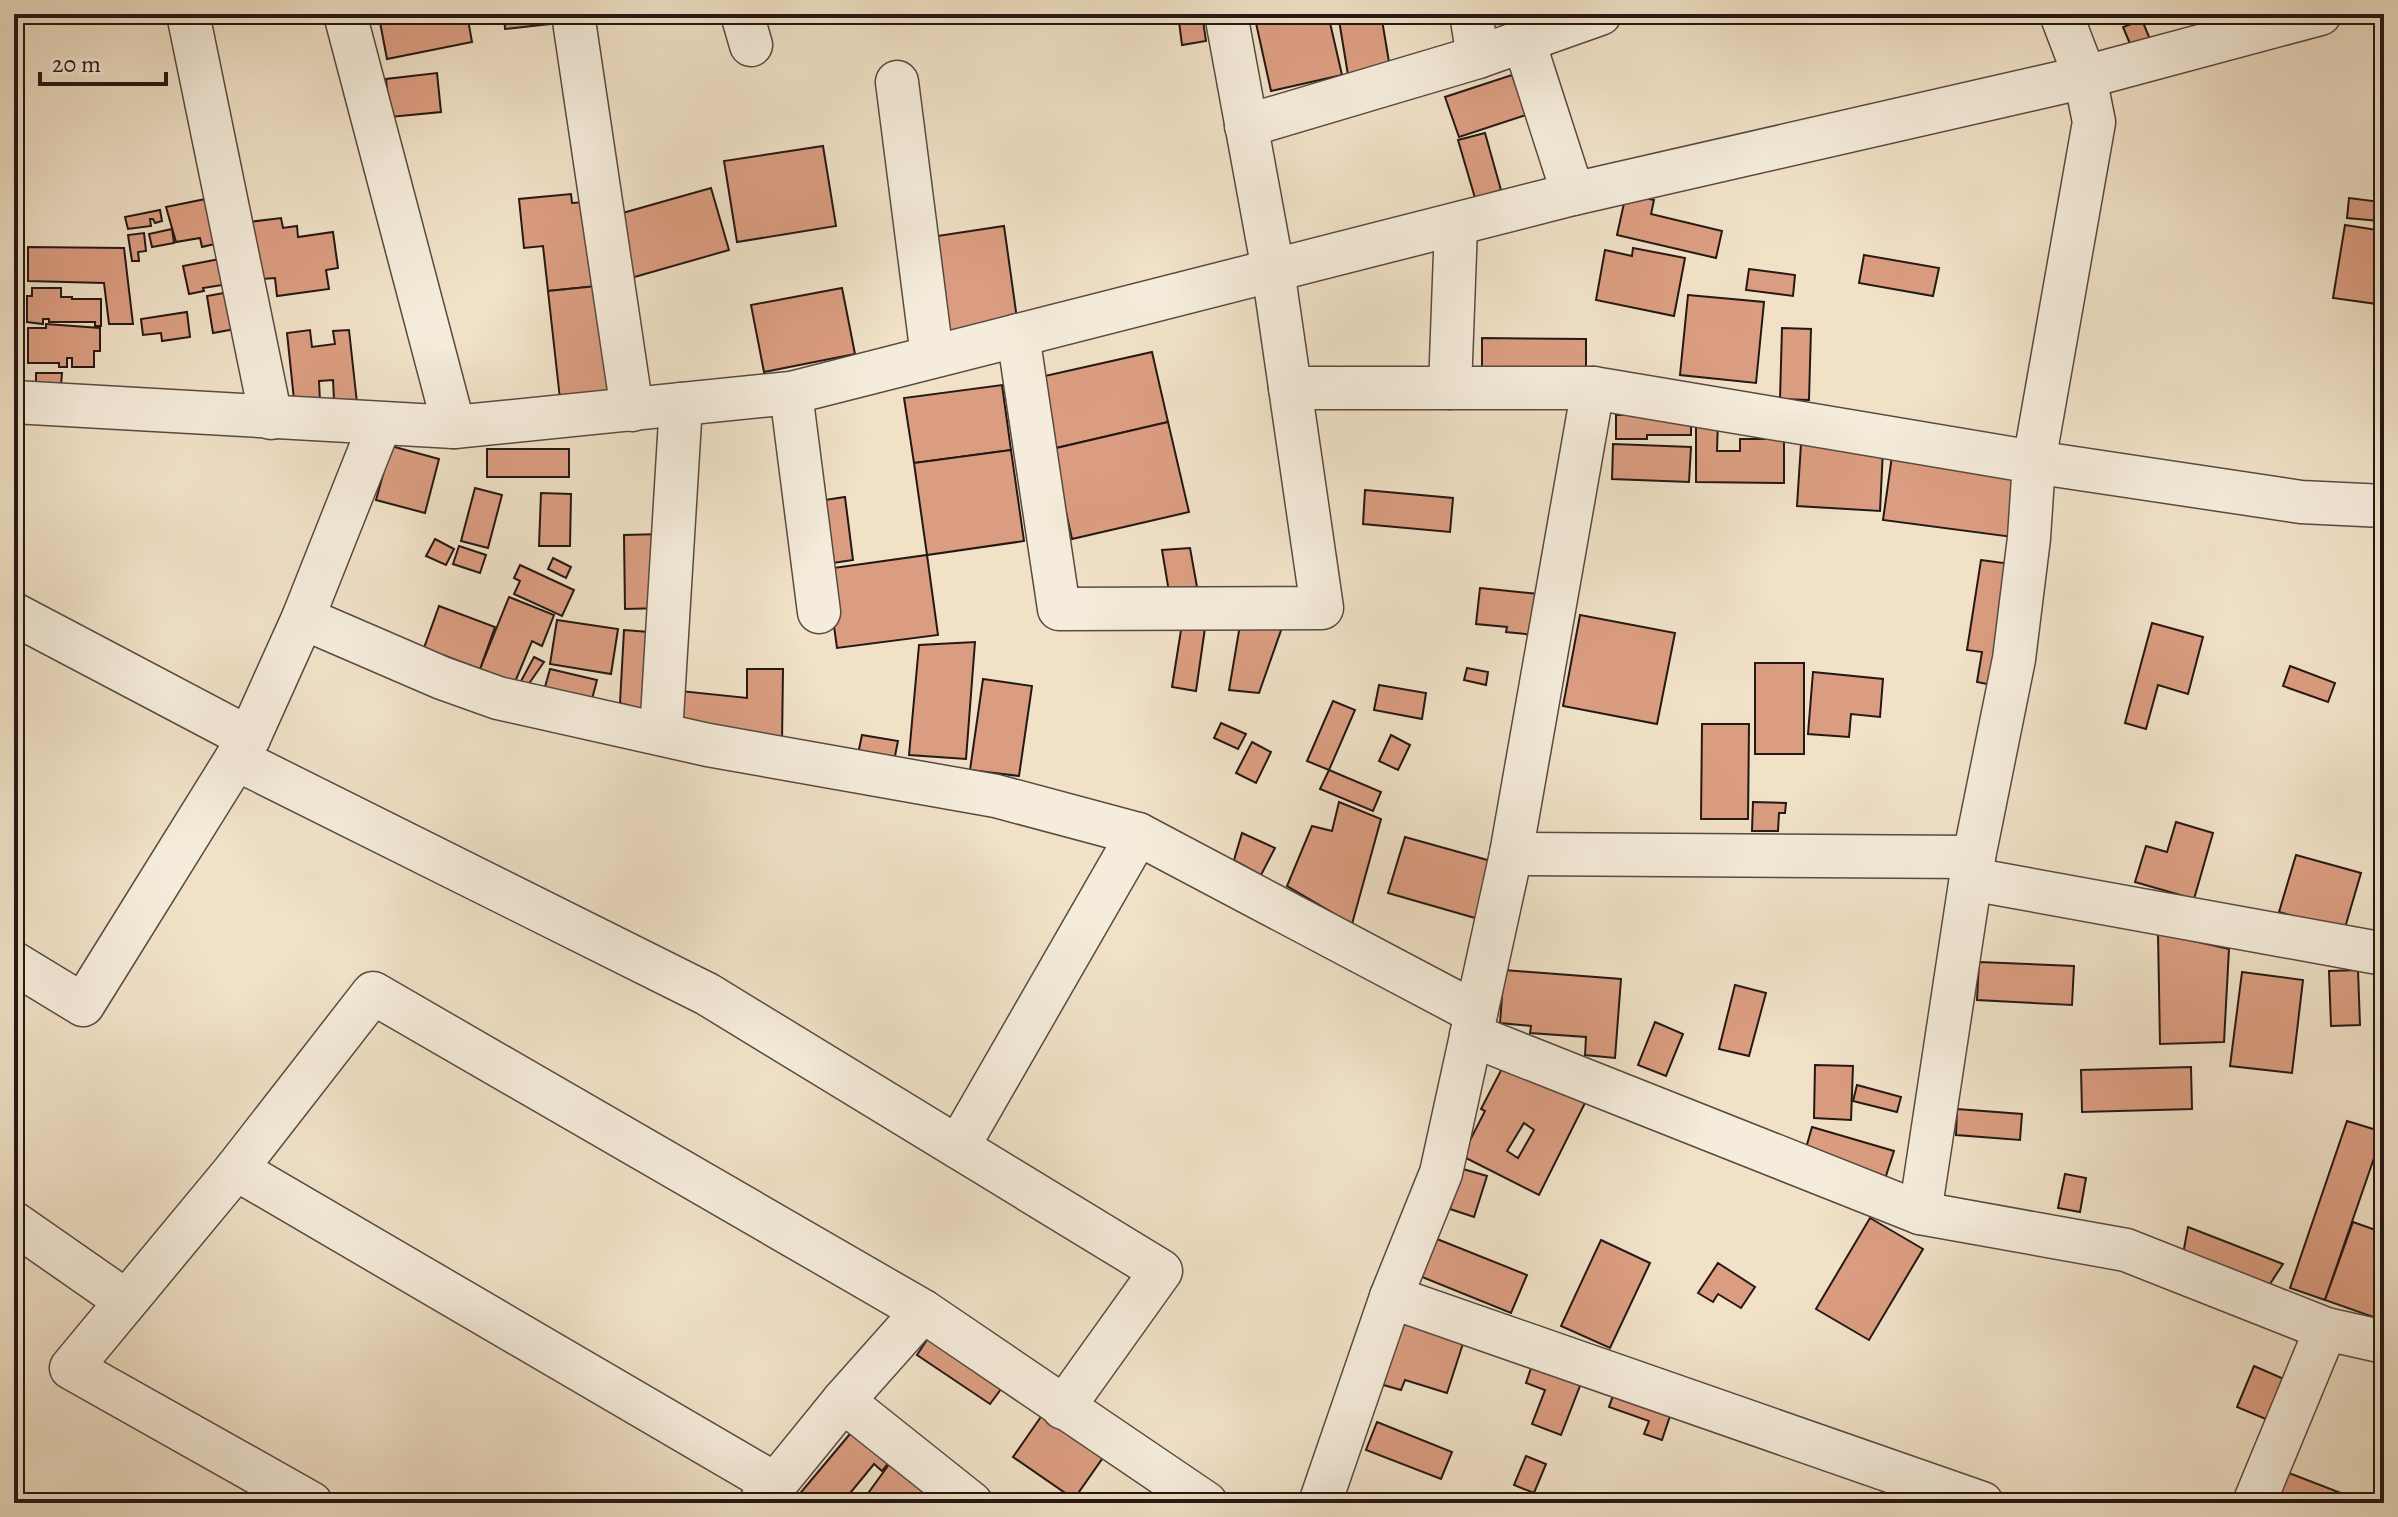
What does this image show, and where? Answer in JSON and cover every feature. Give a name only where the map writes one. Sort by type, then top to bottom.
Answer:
[{"type":"street","points":[[188,14],[271,418]]},
{"type":"street","points":[[345,14],[454,427]]},
{"type":"street","points":[[573,14],[632,410]]},
{"type":"street","points":[[1018,335],[1059,609],[1322,608],[1273,270],[1226,14]]},
{"type":"street","points":[[1471,14],[1478,57]]},
{"type":"street","points":[[1246,126],[1478,57],[1600,14]]},
{"type":"street","points":[[1920,1213],[1972,868],[2014,659],[2029,538],[2034,462],[2094,122],[2085,77],[2061,14]]},
{"type":"street","points":[[14,402],[454,427],[791,393],[1573,194],[2085,77],[2320,14]]},
{"type":"street","points":[[1524,42],[1573,194]]},
{"type":"street","points":[[897,82],[932,356]]},
{"type":"street","points":[[1450,388],[1456,226]]},
{"type":"street","points":[[1290,388],[1593,388],[2034,462],[2301,502],[2384,506]]},
{"type":"street","points":[[1320,1503],[1391,1297],[1441,1173],[1511,854],[1593,388]]},
{"type":"street","points":[[791,393],[819,612]]},
{"type":"street","points":[[661,734],[681,404]]},
{"type":"street","points":[[14,963],[83,1005],[242,748],[303,618],[380,424]]},
{"type":"street","points":[[14,614],[242,748],[707,994],[1161,1271],[1063,1408]]},
{"type":"street","points":[[303,618],[442,678],[498,698],[708,745],[996,796],[1138,834],[1474,1024],[1920,1213],[2126,1250],[2326,1329],[2384,1342]]},
{"type":"street","points":[[958,1147],[1138,834]]},
{"type":"street","points":[[1511,854],[1972,868],[2384,954]]},
{"type":"street","points":[[307,1502],[71,1368],[236,1169],[373,993],[923,1311],[1206,1503]]},
{"type":"street","points":[[236,1169],[767,1493],[923,1311]]},
{"type":"street","points":[[14,1223],[126,1301]]},
{"type":"street","points":[[1391,1297],[1982,1503]]},
{"type":"street","points":[[2254,1503],[2326,1329]]},
{"type":"street","points":[[843,1401],[971,1503]]},
{"type":"building","points":[[467,14],[472,42],[387,59],[379,17]]},
{"type":"building","points":[[504,14],[566,14],[567,22],[505,29]]},
{"type":"building","points":[[1178,14],[1202,14],[1206,41],[1182,45]]},
{"type":"building","points":[[1254,14],[1328,14],[1342,75],[1271,91]]},
{"type":"building","points":[[1338,14],[1381,14],[1390,68],[1348,75]]},
{"type":"building","points":[[2142,20],[2152,44],[2133,51],[2123,27]]},
{"type":"building","points":[[437,73],[441,112],[390,117],[386,79]]},
{"type":"building","points":[[1512,75],[1526,115],[1459,137],[1445,97]]},
{"type":"building","points":[[1485,133],[1501,190],[1475,198],[1458,140]]},
{"type":"building","points":[[823,146],[836,226],[737,242],[724,161]]},
{"type":"building","points":[[711,188],[729,250],[631,278],[612,216]]},
{"type":"building","points":[[571,194],[572,203],[586,202],[607,285],[548,291],[543,246],[524,248],[519,199]]},
{"type":"building","points":[[1626,194],[1654,200],[1651,214],[1722,231],[1716,258],[1617,235]]},
{"type":"building","points":[[220,196],[223,242],[202,247],[200,238],[176,242],[166,207]]},
{"type":"building","points":[[2349,198],[2381,202],[2379,221],[2347,218]]},
{"type":"building","points":[[160,210],[162,221],[155,223],[150,219],[151,226],[128,229],[125,217]]},
{"type":"building","points":[[281,218],[283,228],[297,226],[298,237],[333,232],[338,268],[326,270],[329,289],[277,296],[275,278],[262,279],[257,247],[252,247],[249,222]]},
{"type":"building","points":[[2345,225],[2384,231],[2384,305],[2333,298]]},
{"type":"building","points":[[1004,226],[1018,326],[938,337],[924,238]]},
{"type":"building","points":[[172,229],[174,243],[152,247],[149,234]]},
{"type":"building","points":[[144,233],[146,251],[138,252],[139,261],[132,261],[128,235]]},
{"type":"building","points":[[28,247],[124,248],[133,324],[109,324],[104,283],[28,281]]},
{"type":"building","points":[[1633,248],[1685,258],[1674,316],[1596,300],[1605,250],[1632,256]]},
{"type":"building","points":[[1864,255],[1939,268],[1933,296],[1859,283]]},
{"type":"building","points":[[230,257],[235,283],[203,288],[204,291],[189,294],[183,266]]},
{"type":"building","points":[[1749,269],[1795,275],[1793,296],[1746,290]]},
{"type":"building","points":[[607,285],[619,393],[560,399],[548,291]]},
{"type":"building","points":[[32,288],[61,288],[61,297],[72,299],[101,299],[101,326],[95,326],[95,322],[49,322],[49,319],[43,319],[43,324],[27,322],[27,296],[32,296]]},
{"type":"building","points":[[842,288],[855,354],[764,372],[751,305]]},
{"type":"building","points":[[235,291],[241,328],[213,333],[207,296]]},
{"type":"building","points":[[1688,295],[1764,302],[1756,383],[1680,375]]},
{"type":"building","points":[[187,312],[190,337],[162,341],[161,333],[143,335],[141,319]]},
{"type":"building","points":[[46,324],[100,328],[100,351],[94,351],[94,367],[72,367],[72,358],[67,358],[67,367],[59,367],[59,363],[28,363],[28,328],[46,328]]},
{"type":"building","points":[[1782,328],[1811,329],[1809,400],[1780,399]]},
{"type":"building","points":[[310,330],[312,347],[335,344],[333,331],[349,330],[357,403],[295,409],[287,333]],"holes":[[[333,380],[334,400],[320,401],[319,381]]]},
{"type":"building","points":[[1482,338],[1586,339],[1586,370],[1482,370]]},
{"type":"building","points":[[1152,352],[1168,422],[1052,449],[1036,378]]},
{"type":"building","points":[[36,373],[62,373],[61,385],[36,385]]},
{"type":"building","points":[[1002,385],[1011,450],[914,463],[904,398]]},
{"type":"building","points":[[1616,415],[1672,415],[1691,420],[1691,435],[1616,439]]},
{"type":"building","points":[[1696,421],[1718,421],[1717,451],[1740,451],[1740,439],[1784,439],[1784,483],[1696,482]]},
{"type":"building","points":[[1168,422],[1189,512],[1072,539],[1052,449]]},
{"type":"building","points":[[1613,444],[1691,447],[1689,482],[1612,479]]},
{"type":"building","points":[[1801,444],[1883,449],[1880,511],[1797,506]]},
{"type":"building","points":[[391,446],[439,459],[425,513],[376,500]]},
{"type":"building","points":[[487,449],[569,449],[569,477],[487,477]]},
{"type":"building","points":[[1011,450],[1024,541],[927,555],[914,463]]},
{"type":"building","points":[[1892,456],[2028,475],[2020,538],[1883,520]]},
{"type":"building","points":[[475,488],[502,495],[488,548],[461,541]]},
{"type":"building","points":[[1365,490],[1453,498],[1450,532],[1363,524]]},
{"type":"building","points":[[541,493],[571,494],[570,546],[539,546]]},
{"type":"building","points":[[845,497],[853,560],[826,564],[818,501]]},
{"type":"building","points":[[662,534],[664,608],[625,609],[624,535]]},
{"type":"building","points":[[435,539],[454,549],[446,565],[426,556]]},
{"type":"building","points":[[459,546],[486,555],[480,573],[453,564]]},
{"type":"building","points":[[1190,548],[1199,598],[1170,598],[1162,550]]},
{"type":"building","points":[[927,555],[938,635],[837,648],[826,569]]},
{"type":"building","points":[[553,558],[571,567],[566,578],[548,569]]},
{"type":"building","points":[[1981,560],[2011,564],[1992,685],[1977,682],[1982,652],[1967,650]]},
{"type":"building","points":[[520,565],[574,590],[562,616],[514,594],[520,581],[514,578]]},
{"type":"building","points":[[1480,588],[1549,595],[1544,636],[1506,632],[1507,627],[1476,624]]},
{"type":"building","points":[[509,597],[554,615],[542,646],[532,641],[515,682],[480,669]]},
{"type":"building","points":[[439,606],[495,627],[480,669],[424,648]]},
{"type":"building","points":[[1184,611],[1207,614],[1196,691],[1172,687]]},
{"type":"building","points":[[1242,613],[1285,619],[1259,693],[1229,690]]},
{"type":"building","points":[[1580,615],[1675,633],[1657,724],[1563,706]]},
{"type":"building","points":[[557,620],[618,629],[611,674],[550,664]]},
{"type":"building","points":[[2152,623],[2203,637],[2188,694],[2158,685],[2146,729],[2125,723]]},
{"type":"building","points":[[624,630],[662,633],[656,713],[620,703]]},
{"type":"building","points":[[975,642],[966,759],[909,755],[919,645]]},
{"type":"building","points":[[534,657],[544,662],[528,685],[521,681]]},
{"type":"building","points":[[1755,663],[1804,663],[1804,754],[1755,754]]},
{"type":"building","points":[[2290,666],[2335,683],[2328,702],[2283,686]]},
{"type":"building","points":[[1467,668],[1488,672],[1486,685],[1464,680]]},
{"type":"building","points":[[550,669],[597,680],[592,699],[545,687]]},
{"type":"building","points":[[747,669],[783,669],[782,742],[669,715],[671,690],[747,698]]},
{"type":"building","points":[[1813,672],[1883,679],[1880,717],[1851,714],[1849,737],[1808,734]]},
{"type":"building","points":[[983,679],[1032,686],[1019,776],[970,770]]},
{"type":"building","points":[[1379,685],[1426,693],[1422,719],[1374,710]]},
{"type":"building","points":[[1333,701],[1355,710],[1329,770],[1307,761]]},
{"type":"building","points":[[1221,723],[1246,734],[1238,749],[1214,738]]},
{"type":"building","points":[[1702,724],[1749,724],[1748,819],[1701,819]]},
{"type":"building","points":[[862,735],[898,741],[894,761],[858,754]]},
{"type":"building","points":[[1391,735],[1410,745],[1398,770],[1379,761]]},
{"type":"building","points":[[1252,742],[1271,752],[1256,783],[1236,773]]},
{"type":"building","points":[[1329,770],[1381,792],[1373,811],[1320,789]]},
{"type":"building","points":[[1339,802],[1381,819],[1352,924],[1287,886],[1312,826],[1332,831]]},
{"type":"building","points":[[1753,802],[1786,803],[1785,813],[1779,813],[1778,831],[1752,831]]},
{"type":"building","points":[[2176,822],[2213,833],[2194,899],[2135,882],[2146,846],[2167,852]]},
{"type":"building","points":[[1242,833],[1275,848],[1261,875],[1234,860]]},
{"type":"building","points":[[1405,837],[1498,863],[1482,920],[1388,893]]},
{"type":"building","points":[[2296,855],[2361,873],[2344,931],[2279,912]]},
{"type":"building","points":[[2158,933],[2229,949],[2224,1042],[2160,1044]]},
{"type":"building","points":[[1979,962],[2074,966],[2072,1005],[1977,1000]]},
{"type":"building","points":[[1504,970],[1621,979],[1615,1058],[1585,1055],[1586,1037],[1530,1033],[1531,1026],[1500,1023]]},
{"type":"building","points":[[2358,970],[2360,1025],[2331,1026],[2329,971]]},
{"type":"building","points":[[2242,972],[2303,980],[2292,1073],[2230,1066]]},
{"type":"building","points":[[1735,985],[1766,993],[1749,1056],[1719,1049]]},
{"type":"building","points":[[1655,1022],[1683,1034],[1666,1076],[1638,1065]]},
{"type":"building","points":[[1509,1055],[1589,1095],[1539,1195],[1462,1156],[1485,1111],[1481,1109]],"holes":[[[1524,1123],[1534,1130],[1518,1158],[1507,1151]]]},
{"type":"building","points":[[1815,1065],[1853,1066],[1851,1120],[1814,1118]]},
{"type":"building","points":[[2191,1067],[2192,1109],[2082,1112],[2081,1070]]},
{"type":"building","points":[[1857,1085],[1901,1097],[1897,1112],[1853,1101]]},
{"type":"building","points":[[1957,1109],[2022,1114],[2020,1140],[1956,1135]]},
{"type":"building","points":[[2347,1121],[2383,1132],[2325,1300],[2290,1288]]},
{"type":"building","points":[[1812,1127],[1894,1151],[1885,1179],[1804,1155]]},
{"type":"building","points":[[1463,1169],[1487,1176],[1474,1217],[1450,1209]]},
{"type":"building","points":[[2065,1174],[2086,1178],[2080,1212],[2058,1208]]},
{"type":"building","points":[[1870,1218],[1923,1249],[1869,1340],[1816,1309]]},
{"type":"building","points":[[2353,1222],[2384,1233],[2384,1295],[2376,1318],[2325,1300]]},
{"type":"building","points":[[2188,1227],[2283,1264],[2268,1287],[2183,1254]]},
{"type":"building","points":[[1437,1239],[1527,1275],[1511,1313],[1422,1277]]},
{"type":"building","points":[[1601,1240],[1650,1263],[1610,1348],[1561,1326]]},
{"type":"building","points":[[1718,1263],[1755,1287],[1741,1308],[1718,1294],[1713,1302],[1698,1293]]},
{"type":"building","points":[[1405,1305],[1469,1325],[1447,1393],[1405,1380],[1401,1390],[1380,1384]]},
{"type":"building","points":[[930,1335],[1004,1385],[990,1404],[917,1355]]},
{"type":"building","points":[[1534,1359],[1583,1378],[1561,1435],[1532,1424],[1545,1390],[1526,1383]]},
{"type":"building","points":[[2254,1366],[2284,1379],[2268,1420],[2237,1407]]},
{"type":"building","points":[[1615,1390],[1672,1410],[1662,1440],[1644,1434],[1649,1421],[1609,1407]]},
{"type":"building","points":[[1047,1408],[1109,1449],[1074,1499],[1013,1457]]},
{"type":"building","points":[[860,1422],[897,1452],[882,1471],[874,1464],[842,1503],[792,1503]]},
{"type":"building","points":[[1377,1422],[1452,1452],[1441,1479],[1366,1450]]},
{"type":"building","points":[[898,1452],[936,1480],[919,1503],[861,1503]]},
{"type":"building","points":[[1526,1456],[1546,1464],[1534,1493],[1514,1485]]},
{"type":"building","points":[[2281,1470],[2341,1493],[2337,1503],[2268,1503]]}]
